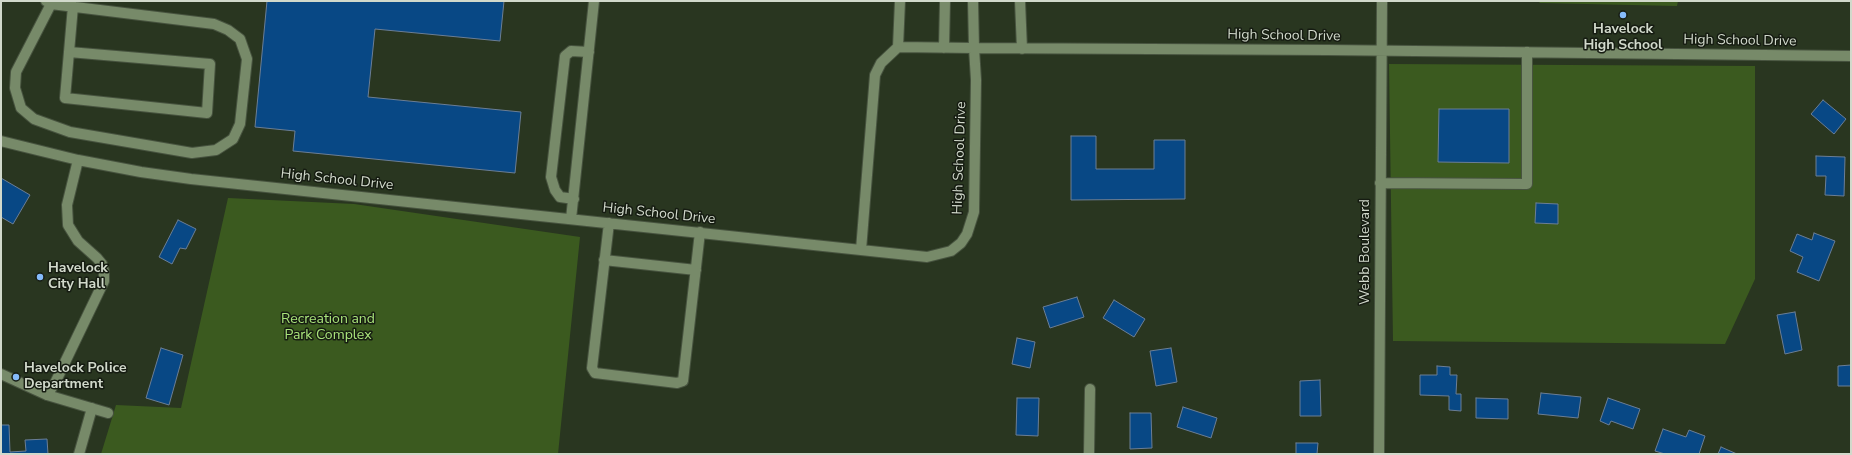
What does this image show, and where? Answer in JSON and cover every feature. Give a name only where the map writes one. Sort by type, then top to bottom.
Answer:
[{"type":"street","points":[[572,219],[594,1]]},
{"type":"street","points":[[861,250],[875,75],[881,63],[898,47],[900,1]]},
{"type":"street","points":[[944,48],[945,1]]},
{"type":"street","points":[[898,47],[974,48],[973,1]]},
{"type":"street","points":[[1020,1],[1022,49]]},
{"type":"street","name":"Webb Boulevard","points":[[1379,454],[1382,1]]},
{"type":"street","points":[[48,2],[214,24],[228,30],[240,39],[246,59],[240,124],[233,139],[216,150],[192,153],[70,132],[34,119],[21,108],[15,88],[16,72],[48,2]]},
{"type":"street","points":[[69,52],[210,64],[207,113],[65,98],[69,52],[73,6]]},
{"type":"street","name":"High School Drive","points":[[1,141],[78,160],[141,172],[191,179],[927,257],[951,251],[967,234],[971,223],[974,205],[976,80],[974,48],[1851,56]]},
{"type":"street","points":[[574,199],[560,197],[555,190],[551,177],[564,56],[571,51],[589,52]]},
{"type":"street","points":[[1380,183],[1527,184],[1527,52]]},
{"type":"street","points":[[47,395],[55,383],[104,281],[102,264],[78,241],[68,225],[67,205],[78,160]]},
{"type":"street","points":[[609,223],[592,368],[595,373],[677,383],[683,381],[700,232]]},
{"type":"street","points":[[604,260],[696,270]]},
{"type":"street","points":[[1,374],[47,395],[108,413]]},
{"type":"street","points":[[1089,454],[1090,389]]},
{"type":"street","points":[[79,454],[92,408]]},
{"type":"green space","points":[[1538,1],[1678,1],[1677,6],[1540,3]]},
{"type":"green space","points":[[1389,64],[1755,66],[1755,279],[1725,344],[1393,341]]},
{"type":"green space","name":"Recreation and Park Complex","points":[[228,198],[354,204],[580,237],[558,454],[101,454],[116,405],[181,408]]},
{"type":"building","points":[[267,1],[504,1],[500,41],[375,29],[368,97],[521,112],[515,173],[293,151],[295,131],[255,127]]},
{"type":"building","points":[[1823,100],[1846,119],[1834,134],[1811,114]]},
{"type":"building","points":[[1439,109],[1509,109],[1509,163],[1438,162]]},
{"type":"building","points":[[1071,136],[1096,136],[1096,169],[1154,169],[1154,140],[1185,140],[1185,199],[1071,200]]},
{"type":"building","points":[[1816,156],[1845,157],[1844,196],[1825,195],[1826,176],[1816,176]]},
{"type":"building","points":[[1,178],[30,195],[13,224],[1,217]]},
{"type":"building","points":[[1536,203],[1558,204],[1558,224],[1535,223]]},
{"type":"building","points":[[178,220],[196,229],[186,249],[180,248],[172,264],[159,257]]},
{"type":"building","points":[[1814,233],[1835,241],[1819,281],[1797,272],[1803,257],[1790,251],[1797,234],[1812,240]]},
{"type":"building","points":[[1077,297],[1084,317],[1050,328],[1043,307]]},
{"type":"building","points":[[1114,300],[1145,319],[1134,337],[1103,318]]},
{"type":"building","points":[[1795,312],[1802,350],[1785,354],[1777,315]]},
{"type":"building","points":[[1017,338],[1035,342],[1030,368],[1012,364]]},
{"type":"building","points":[[161,348],[183,355],[169,405],[146,398]]},
{"type":"building","points":[[1171,348],[1177,382],[1156,386],[1150,351]]},
{"type":"building","points":[[1851,365],[1851,386],[1838,386],[1838,366]]},
{"type":"building","points":[[1437,366],[1450,367],[1450,375],[1457,375],[1456,394],[1461,394],[1461,411],[1449,410],[1449,396],[1420,395],[1420,375],[1437,375]]},
{"type":"building","points":[[1320,380],[1321,416],[1300,416],[1300,381]]},
{"type":"building","points":[[1541,393],[1581,397],[1578,418],[1538,414]]},
{"type":"building","points":[[1017,398],[1039,398],[1038,436],[1016,435]]},
{"type":"building","points":[[1476,398],[1508,399],[1508,419],[1476,418]]},
{"type":"building","points":[[1608,398],[1640,409],[1633,429],[1611,421],[1609,425],[1600,421]]},
{"type":"building","points":[[1183,407],[1217,418],[1211,438],[1177,427]]},
{"type":"building","points":[[1130,413],[1151,413],[1152,448],[1130,449]]},
{"type":"building","points":[[1,425],[9,425],[10,452],[26,451],[25,440],[47,439],[48,454],[1,454]]},
{"type":"building","points":[[1663,429],[1686,437],[1689,430],[1705,436],[1699,454],[1665,454],[1655,451]]},
{"type":"building","points":[[1296,443],[1318,443],[1317,454],[1296,454]]},
{"type":"building","points":[[1721,447],[1737,454],[1718,454]]},
{"type":"place","name":"Havelock High School","points":[[1623,15]]},
{"type":"place","name":"Havelock City Hall","points":[[40,277]]},
{"type":"place","name":"Havelock Police Department","points":[[16,377]]}]
